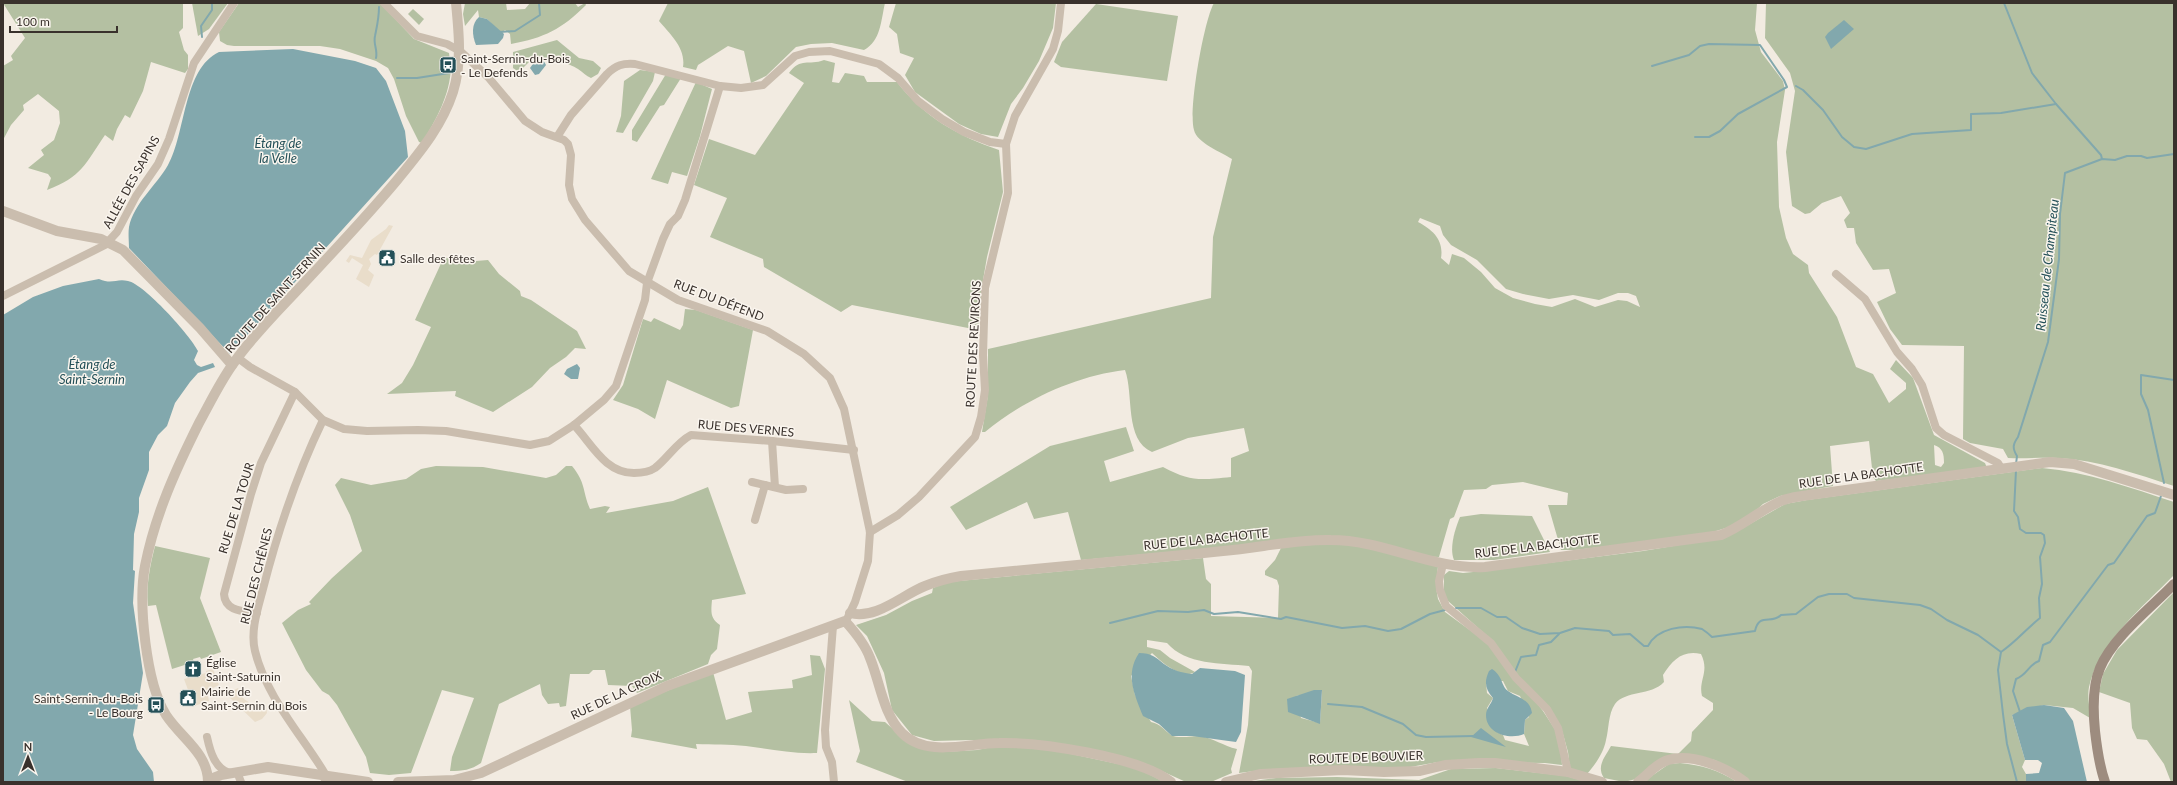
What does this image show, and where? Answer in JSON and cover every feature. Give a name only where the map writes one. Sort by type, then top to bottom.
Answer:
[{"type":"main road","points":[[2105,782],[2098,756],[2094,722],[2095,690],[2100,668],[2112,648],[2123,635],[2174,584]]},
{"type":"street","name":"ALLÉE DES SAPINS","points":[[109,242],[117,232],[136,196],[164,153],[198,55],[234,3]]},
{"type":"street","points":[[384,3],[417,36],[447,44],[460,51]]},
{"type":"street","name":"ROUTE DE SAINT-SERNIN","points":[[210,780],[206,766],[197,751],[172,724],[156,694],[144,621],[142,588],[149,549],[172,477],[207,408],[235,361],[280,308],[363,221],[431,137],[440,122],[453,91],[460,51],[456,3]]},
{"type":"street","name":"ROUTE DES REVIRONS","points":[[870,532],[898,516],[919,497],[975,437],[981,417],[985,390],[983,355],[985,288],[1008,193],[1006,144],[1015,116],[1052,49],[1058,31],[1061,3]]},
{"type":"street","name":"RUE DU DÉFEND","points":[[460,51],[488,77],[525,121],[542,132],[564,140],[571,149],[569,185],[572,199],[579,211],[622,265],[647,283],[687,303],[767,331],[815,362],[830,378],[839,395],[854,450],[870,532],[868,561],[848,617]]},
{"type":"street","points":[[557,137],[571,115],[607,74],[614,67],[624,63],[635,64],[720,86],[741,88],[763,85],[794,56],[809,52],[830,51],[879,64],[898,78],[918,100],[942,119],[964,132],[990,142],[1006,144]]},
{"type":"street","points":[[3,211],[57,231],[91,236],[109,242],[123,250],[235,361],[250,367],[295,392],[323,420],[334,426],[355,431],[446,431],[530,445],[549,441],[574,425],[604,400],[616,386],[645,300],[647,283],[670,224],[678,216],[685,200],[720,86]]},
{"type":"street","points":[[3,296],[109,242]]},
{"type":"street","points":[[1836,274],[1866,299],[1897,352],[1912,369],[1922,385],[1936,428],[1950,438],[2005,467]]},
{"type":"street","name":"RUE DE LA TOUR","points":[[257,613],[236,610],[226,602],[224,594],[261,463],[295,392]]},
{"type":"street","name":"RUE DES CHÊNES","points":[[323,420],[295,483],[276,543],[254,629],[255,649],[265,680],[325,779]]},
{"type":"street","name":"RUE DES VERNES","points":[[574,425],[606,464],[620,472],[630,473],[644,472],[655,468],[683,440],[691,435],[772,441],[854,450]]},
{"type":"street","points":[[772,441],[775,487]]},
{"type":"street","name":"RUE DE LA BACHOTTE","points":[[848,617],[866,615],[924,586],[946,578],[1244,549],[1307,540],[1355,541],[1462,568],[1485,567],[1721,535],[1735,529],[1766,508],[1782,500],[2005,467],[2050,462],[2074,464],[2174,495]]},
{"type":"street","points":[[752,482],[786,490],[803,489]]},
{"type":"street","points":[[755,520],[765,485]]},
{"type":"street","points":[[1443,564],[1440,590],[1446,606],[1492,643],[1516,678],[1547,709],[1558,728],[1568,772]]},
{"type":"street","points":[[848,617],[867,650],[888,711],[902,734],[913,741],[945,748],[998,743],[1046,745],[1138,764],[1172,782]]},
{"type":"street","name":"RUE DE LA CROIX","points":[[398,782],[466,780],[667,686],[833,626],[848,617]]},
{"type":"street","points":[[833,626],[825,730],[826,747],[832,762],[834,782]]},
{"type":"street","points":[[207,737],[212,755],[218,765],[224,770],[237,776]]},
{"type":"street","points":[[206,766],[212,755]]},
{"type":"street","points":[[1638,782],[1648,772],[1668,760],[1683,759],[1721,768],[1745,782]]},
{"type":"street","name":"ROUTE DE BOUVIER","points":[[1226,782],[1260,774],[1343,770],[1384,772],[1420,771],[1445,765],[1479,763],[1495,763],[1568,772],[1602,782]]},
{"type":"street","points":[[210,780],[218,765]]},
{"type":"street","points":[[210,780],[237,776],[268,767],[325,779],[368,782]]},
{"type":"green space","points":[[3,3],[183,3],[183,28],[179,32],[184,50],[188,55],[188,69],[185,73],[151,62],[143,91],[130,118],[125,115],[117,129],[113,141],[105,135],[87,162],[75,175],[59,185],[47,190],[51,178],[48,174],[28,168],[44,155],[41,150],[54,140],[60,123],[59,111],[38,94],[23,105],[24,110],[11,125],[3,140],[3,66],[13,60],[11,56],[25,38]]},
{"type":"green space","points":[[192,3],[228,3],[209,29],[198,36]]},
{"type":"green space","points":[[239,3],[380,3],[414,39],[449,53],[450,62],[446,62],[447,67],[451,67],[445,97],[437,116],[422,143],[419,142],[406,116],[394,79],[388,68],[376,61],[340,49],[320,46],[234,46],[227,45],[220,41],[219,32]]},
{"type":"green space","points":[[465,3],[506,3],[507,10],[525,9],[530,3],[575,3],[578,7],[585,3],[586,5],[569,20],[552,31],[533,39],[511,44],[510,34],[505,30],[502,33],[500,32],[487,19],[479,17],[478,10],[465,26],[463,14]]},
{"type":"green space","points":[[668,3],[885,3],[877,36],[870,46],[864,50],[832,43],[811,44],[796,47],[766,76],[751,83],[744,51],[728,46],[698,65],[696,70],[683,67],[680,48],[659,21]]},
{"type":"green space","points":[[896,3],[1056,3],[1053,28],[1039,61],[1023,88],[1011,104],[998,137],[981,134],[959,124],[915,92],[905,75],[914,58],[900,53],[897,34],[889,27]]},
{"type":"green space","points":[[1214,3],[1757,3],[1755,30],[1761,52],[1783,81],[1785,90],[1777,142],[1779,207],[1786,238],[1793,254],[1808,265],[1809,273],[1837,317],[1856,367],[1873,374],[1889,403],[1906,389],[1906,383],[1890,369],[1896,360],[1913,378],[1934,435],[1985,463],[1987,468],[1876,481],[1873,477],[1869,441],[1830,446],[1833,486],[1780,496],[1763,504],[1751,515],[1729,527],[1716,531],[1692,536],[1575,550],[1561,550],[1548,505],[1567,505],[1568,493],[1523,482],[1492,485],[1486,489],[1464,490],[1454,517],[1450,519],[1439,557],[1415,554],[1345,536],[1081,560],[1068,512],[1034,519],[1027,502],[966,530],[950,507],[1050,446],[1126,427],[1134,451],[1104,461],[1110,482],[1163,467],[1189,478],[1211,479],[1231,477],[1231,458],[1249,451],[1244,428],[1188,438],[1152,452],[1143,446],[1137,438],[1131,416],[1128,380],[1125,370],[1088,378],[1051,391],[1016,410],[985,432],[982,432],[988,395],[988,349],[1211,298],[1213,237],[1232,159],[1204,143],[1196,135],[1194,130],[1193,105],[1195,86],[1210,13]],"holes":[[[1420,218],[1440,226],[1443,235],[1451,245],[1477,260],[1506,289],[1549,299],[1573,295],[1599,300],[1618,293],[1628,293],[1636,296],[1640,307],[1627,301],[1618,300],[1595,307],[1575,299],[1552,307],[1513,298],[1495,288],[1481,272],[1464,258],[1452,254],[1449,265],[1441,258],[1441,246],[1436,236],[1428,228],[1418,222]],[[1934,445],[1939,448],[1943,454],[1944,463],[1941,467],[1935,465]]]},
{"type":"green space","points":[[1766,3],[2174,3],[2174,486],[2117,468],[2073,459],[2008,458],[2003,449],[1970,443],[1963,439],[1964,346],[1902,345],[1890,329],[1877,302],[1896,293],[1889,269],[1873,270],[1856,243],[1854,228],[1847,228],[1844,220],[1850,213],[1841,196],[1822,203],[1810,213],[1805,214],[1792,206],[1786,152],[1795,91],[1790,73],[1765,38]]},
{"type":"green space","points":[[1096,4],[1178,16],[1167,81],[1061,67],[1054,62],[1062,42]]},
{"type":"green space","points":[[413,9],[424,19],[419,25],[408,14]]},
{"type":"green space","points":[[557,40],[579,58],[593,61],[601,68],[598,74],[591,78],[569,65],[538,57],[534,57],[519,72],[513,68],[513,52]]},
{"type":"green space","points":[[824,60],[835,63],[832,82],[839,83],[845,73],[864,76],[867,82],[897,82],[919,105],[943,124],[956,132],[999,150],[1003,192],[987,257],[982,286],[978,330],[852,305],[841,312],[764,267],[763,259],[710,237],[727,198],[694,185],[709,139],[755,155],[804,83],[789,73],[793,68],[801,63],[818,62]]},
{"type":"green space","points":[[640,70],[655,72],[653,81],[623,133],[616,132],[621,116],[624,81]]},
{"type":"green space","points":[[666,74],[681,78],[664,105],[660,106],[637,142],[632,140],[632,130]]},
{"type":"green space","points":[[696,82],[712,89],[700,136],[687,176],[672,172],[668,184],[651,179]]},
{"type":"green space","points":[[444,257],[464,262],[488,260],[499,274],[520,291],[521,296],[531,300],[577,331],[586,349],[575,348],[566,357],[550,368],[532,387],[493,412],[455,396],[456,391],[387,394],[402,383],[413,365],[431,327],[415,320]]},
{"type":"green space","points":[[685,309],[696,310],[753,330],[739,406],[731,408],[667,380],[655,419],[638,409],[613,400],[623,385],[643,319],[651,322],[654,318],[680,330],[683,325]]},
{"type":"green space","points":[[436,466],[483,467],[546,478],[556,475],[566,466],[572,466],[580,477],[590,509],[605,506],[610,507],[606,513],[673,501],[708,487],[746,594],[712,600],[712,614],[714,620],[720,625],[717,649],[711,655],[708,664],[637,693],[632,686],[608,685],[605,670],[593,670],[589,674],[570,674],[566,706],[560,707],[559,703],[548,704],[542,695],[540,684],[499,704],[481,763],[470,769],[459,771],[450,771],[452,757],[474,698],[442,690],[411,773],[389,775],[370,773],[366,757],[337,705],[329,695],[322,691],[306,670],[282,623],[298,610],[311,604],[309,602],[332,578],[362,551],[350,515],[335,485],[341,478],[371,485],[406,479],[421,469]]},
{"type":"green space","points":[[2042,468],[2093,477],[2174,502],[2174,575],[2124,626],[2102,655],[2094,671],[2088,691],[2090,718],[2073,708],[2044,705],[2012,715],[2025,760],[2022,767],[2026,774],[2026,782],[1751,782],[1715,760],[1678,754],[1691,741],[1692,732],[1713,710],[1713,703],[1702,696],[1701,685],[1704,666],[1701,654],[1688,653],[1679,657],[1670,665],[1663,675],[1664,682],[1659,686],[1625,697],[1615,704],[1610,717],[1605,745],[1593,767],[1587,774],[1570,769],[1568,752],[1561,727],[1515,672],[1495,643],[1448,601],[1444,594],[1444,575],[1449,571],[1463,573],[1483,571],[1643,551],[1721,538],[1736,532],[1785,504]]},
{"type":"green space","points":[[1481,514],[1532,516],[1550,552],[1494,560],[1454,560],[1452,544],[1460,517]]},
{"type":"green space","points":[[1304,544],[1355,545],[1438,566],[1436,587],[1438,599],[1445,612],[1489,644],[1543,711],[1556,731],[1561,751],[1562,765],[1545,763],[1438,762],[1399,769],[1262,770],[1239,773],[1248,725],[1252,671],[1249,666],[1205,662],[1184,655],[1167,643],[1147,640],[1147,647],[1160,650],[1170,658],[1195,672],[1184,674],[1178,672],[1166,665],[1152,653],[1131,676],[1135,695],[1151,722],[1160,726],[1174,736],[1204,737],[1237,749],[1231,769],[1232,773],[1211,782],[1186,782],[1144,763],[972,740],[934,741],[912,735],[892,710],[884,673],[867,636],[856,625],[886,615],[912,601],[932,593],[933,588],[948,582],[1203,558],[1206,579],[1211,584],[1211,616],[1278,618],[1279,586],[1277,580],[1265,575],[1265,571],[1275,560],[1281,548]],"holes":[[[1503,681],[1508,691],[1520,696],[1529,717],[1525,720],[1524,734],[1529,746],[1505,740],[1503,735],[1497,732],[1487,708],[1493,698],[1487,693],[1486,682]],[[1322,691],[1320,723],[1301,718],[1296,696]]]},
{"type":"green space","points":[[155,546],[210,558],[200,598],[221,652],[201,659],[200,657],[193,659],[194,662],[172,669],[156,605],[148,606],[149,576]]},
{"type":"green space","points":[[2174,592],[2174,782],[2171,782],[2164,764],[2147,740],[2137,739],[2132,728],[2130,703],[2099,692],[2103,674],[2117,650]]},
{"type":"green space","points":[[810,655],[820,656],[825,669],[817,753],[790,752],[746,746],[696,744],[697,749],[631,737],[632,730],[630,706],[713,672],[726,720],[752,712],[748,692],[793,688],[792,680],[812,675]]},
{"type":"green space","points":[[849,700],[872,721],[885,722],[904,739],[943,752],[977,750],[997,746],[1043,748],[1137,768],[1164,782],[908,782],[856,762],[860,751]]},
{"type":"green space","points":[[1611,746],[1678,754],[1636,779],[1624,782],[1604,778],[1602,774],[1602,762]]},
{"type":"green space","points":[[1680,763],[1710,769],[1737,782],[1643,782],[1669,764]]},
{"type":"green space","points":[[1496,768],[1566,776],[1587,782],[1246,782],[1276,778],[1337,777],[1419,780],[1451,769]]},
{"type":"shaded area","points":[[389,225],[393,226],[377,255],[375,254],[369,259],[371,264],[368,270],[374,275],[369,287],[356,279],[363,265],[352,258],[349,263],[346,261],[350,255],[362,258],[371,240]]},
{"type":"shaded area","points":[[213,669],[219,685],[207,691],[209,701],[194,706],[184,679],[206,673],[206,671]]},
{"type":"shaded area","points":[[238,688],[244,699],[250,703],[265,703],[267,713],[262,719],[255,722],[226,694]]},
{"type":"water","points":[[479,17],[487,19],[504,34],[503,38],[498,44],[476,45],[473,26]]},
{"type":"water","points":[[1844,20],[1854,29],[1831,49],[1825,37]]},
{"type":"water","name":"Étang de la Velle","points":[[293,49],[355,61],[376,68],[386,81],[405,131],[408,157],[230,354],[129,248],[129,227],[140,202],[168,165],[174,152],[192,87],[198,72],[207,60],[219,52]]},
{"type":"water","points":[[542,58],[546,65],[539,74],[535,75],[530,68],[535,61]]},
{"type":"water","name":"Étang de Saint-Sernin","points":[[99,279],[104,281],[128,281],[145,291],[177,323],[194,344],[198,351],[194,360],[197,365],[201,367],[213,363],[215,367],[198,373],[175,403],[167,426],[158,435],[149,452],[149,470],[139,498],[139,512],[134,534],[133,570],[135,571],[133,603],[143,673],[133,735],[137,749],[153,772],[154,782],[3,782],[3,315],[33,297],[63,286]]},
{"type":"water","points":[[577,364],[580,368],[578,379],[571,379],[564,374],[567,369]]},
{"type":"water","points":[[1139,653],[1156,657],[1170,668],[1185,673],[1192,674],[1200,668],[1235,671],[1245,675],[1241,732],[1236,742],[1192,736],[1172,736],[1159,724],[1143,716],[1132,684],[1132,669]]},
{"type":"water","points":[[1492,669],[1496,672],[1508,691],[1523,699],[1531,708],[1532,713],[1525,720],[1524,734],[1518,736],[1506,736],[1494,731],[1487,722],[1486,713],[1493,698],[1488,692],[1486,679],[1489,671]]},
{"type":"water","points":[[1314,690],[1322,690],[1320,724],[1288,712],[1287,699]]},
{"type":"water","points":[[2044,705],[2064,708],[2073,721],[2087,782],[2026,782],[2026,774],[2039,773],[2042,763],[2038,760],[2025,760],[2012,715],[2027,707]]},
{"type":"water","points":[[1481,728],[1506,747],[1471,737]]},
{"type":"waterway","points":[[202,37],[201,26],[212,10],[212,3]]},
{"type":"waterway","points":[[499,34],[500,32],[515,31],[540,15],[539,3]]},
{"type":"waterway","points":[[2004,3],[2032,73],[2056,104],[2101,155],[2102,159]]},
{"type":"waterway","points":[[376,58],[375,39],[379,7]]},
{"type":"waterway","points":[[1652,66],[1689,55],[1700,46],[1709,44],[1760,45],[1784,80],[1787,87],[1738,114],[1720,131],[1709,137],[1695,137]]},
{"type":"waterway","points":[[397,78],[417,78],[449,73]]},
{"type":"waterway","points":[[1796,86],[1803,90],[1823,110],[1842,137],[1854,147],[1866,149],[1912,134],[1971,130],[1971,114],[2001,113],[2056,104]]},
{"type":"waterway","name":"Ruisseau de Champiteau","points":[[2016,464],[2017,456],[2014,451],[2014,444],[2018,437],[2048,342],[2059,259],[2060,214],[2065,173],[2102,159],[2115,160],[2127,156],[2141,156],[2147,158],[2174,154]]},
{"type":"waterway","points":[[2164,483],[2148,410],[2141,394],[2141,375],[2174,380]]},
{"type":"waterway","name":"Ruisseau de Champiteau","points":[[2016,470],[2014,511],[2018,517],[2020,529],[2026,533],[2041,533],[2044,535],[2045,543],[2040,557],[2042,584],[2039,598],[2040,618],[2001,652],[1998,670],[2007,744],[2017,782]]},
{"type":"waterway","points":[[2020,712],[2013,691],[2016,679],[2039,661],[2043,645],[2050,642],[2108,565],[2114,563],[2147,516],[2155,513],[2161,496]]},
{"type":"waterway","points":[[1456,608],[1481,608],[1497,617],[1506,617],[1522,628],[1540,634],[1560,633],[1575,628],[1609,631],[1613,635],[1630,634],[1644,646],[1648,646],[1652,640],[1664,631],[1679,627],[1702,629],[1712,637],[1755,631],[1759,622],[1774,619],[1781,615],[1796,614],[1818,597],[1829,594],[1847,594],[1854,598],[1920,605],[1931,609],[1947,620],[1978,635],[2001,652]]},
{"type":"waterway","points":[[1110,623],[1158,611],[1188,612],[1204,610],[1214,614],[1238,612],[1281,619],[1286,617],[1342,628],[1365,626],[1388,631],[1401,629],[1430,614],[1445,610]]},
{"type":"waterway","points":[[1515,672],[1521,657],[1536,655],[1539,645],[1551,642],[1559,634]]},
{"type":"waterway","points":[[1328,704],[1362,707],[1403,724],[1416,735],[1426,737],[1474,736]]},
{"type":"place","name":"Saint-Sernin-du-Bois - Le Defends","points":[[448,65]]},
{"type":"place","name":"Salle des fêtes","points":[[387,258]]},
{"type":"place","name":"Église Saint-Saturnin","points":[[193,669]]},
{"type":"place","name":"Mairie de Saint-Sernin du Bois","points":[[188,698]]},
{"type":"place","name":"Saint-Sernin-du-Bois - Le Bourg","points":[[156,705]]}]
